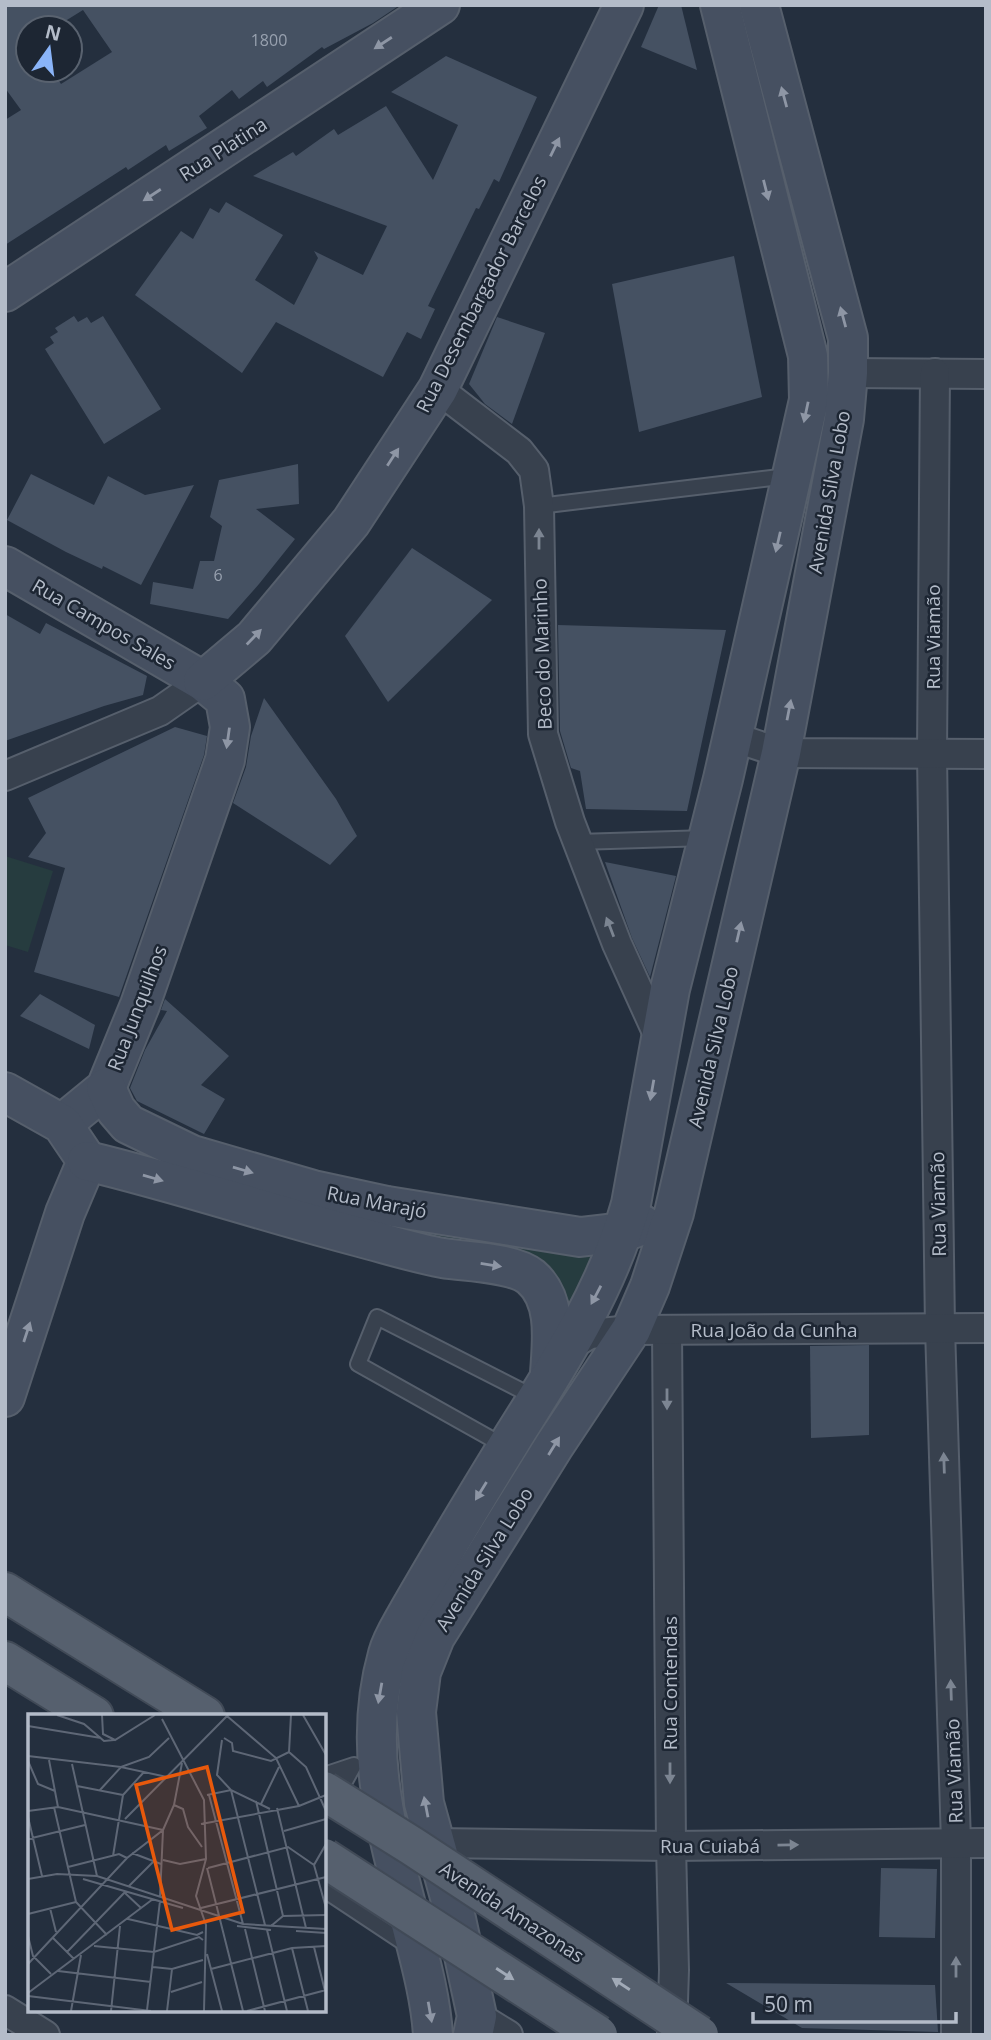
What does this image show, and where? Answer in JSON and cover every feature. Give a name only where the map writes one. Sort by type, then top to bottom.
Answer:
[{"type":"main road","name":"Rua Platina","points":[[5,292],[440,5]]},
{"type":"main road","name":"Rua Desembargador Barcelos","points":[[203,681],[254,638],[351,522],[438,388],[624,5]]},
{"type":"main road","name":"Avenida Silva Lobo","points":[[433,2035],[418,1954],[380,1795],[376,1750],[379,1700],[388,1651],[409,1611],[551,1374],[606,1275],[623,1232],[631,1204],[661,1041],[653,989],[709,838],[809,401],[808,356],[720,5]]},
{"type":"main road","name":"Avenida Silva Lobo","points":[[486,2029],[425,1803],[416,1712],[421,1672],[435,1637],[554,1446],[649,1330],[650,1286],[674,1213],[780,753],[844,419],[848,338],[759,5]]},
{"type":"main road","name":"Rua Campos Sales","points":[[5,566],[203,681]]},
{"type":"main road","name":"Rua Junquilhos","points":[[62,1124],[106,1088],[140,1005],[225,760],[230,727],[225,699],[203,681]]},
{"type":"main road","name":"Rua Marajó","points":[[106,1088],[116,1110],[128,1124],[192,1155],[313,1190],[387,1206],[580,1237],[623,1232],[674,1213]]},
{"type":"main road","points":[[5,1092],[62,1124],[87,1161],[65,1213],[5,1397]]},
{"type":"main road","name":"Rua Marajó","points":[[87,1161],[440,1258],[514,1269],[530,1277],[544,1293],[552,1324],[551,1374]]},
{"type":"main road","points":[[313,1190],[440,1258]]},
{"type":"main road","points":[[17,1599],[202,1714]]},
{"type":"main road","points":[[10,1664],[91,1714]]},
{"type":"main road","name":"Avenida Amazonas","points":[[326,1792],[699,2035]]},
{"type":"main road","points":[[326,1859],[598,2035]]},
{"type":"street","points":[[848,373],[986,374]]},
{"type":"street","name":"Rua Viamão","points":[[934,373],[932,754],[940,1328],[956,1843],[956,2035]]},
{"type":"street","name":"Beco do Marinho","points":[[438,388],[519,451],[534,470],[539,506],[543,733],[578,842],[653,989]]},
{"type":"street","name":"Rua Desembargador Barcelos","points":[[5,776],[160,711],[203,681]]},
{"type":"street","points":[[733,737],[780,753],[986,754]]},
{"type":"street","name":"Rua João da Cunha","points":[[551,1374],[590,1334],[649,1330],[986,1328]]},
{"type":"street","name":"Rua Contendas","points":[[649,1330],[671,1846],[674,1970],[672,2035]]},
{"type":"street","name":"Rua Cuiabá","points":[[434,1843],[671,1846],[986,1843]]},
{"type":"street","points":[[5,2010],[46,2035]]},
{"type":"lane","points":[[539,506],[793,475]]},
{"type":"lane","points":[[578,842],[709,838]]},
{"type":"lane","points":[[507,1447],[358,1364],[377,1317],[551,1374]]},
{"type":"lane","points":[[326,1774],[354,1765],[338,1794],[363,1812],[375,1811],[380,1795]]},
{"type":"lane","points":[[326,1891],[418,1954]]},
{"type":"green space","points":[[5,856],[53,871],[28,952],[5,945]]},
{"type":"green space","points":[[408,1223],[594,1249],[581,1287],[562,1315]]},
{"type":"building","points":[[5,5],[400,5],[373,23],[324,49],[322,47],[267,87],[263,81],[239,99],[232,90],[199,116],[207,128],[169,151],[166,145],[128,170],[126,167],[5,245],[5,120],[21,110],[5,88]]},
{"type":"building","points":[[659,5],[681,5],[697,70],[641,47]]},
{"type":"building","points":[[446,56],[537,97],[499,182],[494,179],[479,209],[476,208],[428,306],[435,309],[421,339],[407,332],[383,377],[276,322],[242,373],[135,295],[181,231],[193,239],[210,208],[219,213],[226,202],[283,235],[255,280],[294,305],[318,258],[314,251],[363,275],[387,226],[253,176],[293,152],[296,156],[334,129],[338,135],[386,106],[433,180],[458,125],[391,92]]},
{"type":"building","points":[[734,256],[762,397],[639,432],[612,284]]},
{"type":"building","points":[[74,316],[78,322],[87,317],[91,323],[103,316],[161,409],[104,444],[45,349],[54,343],[50,337],[58,332],[55,328]]},
{"type":"building","points":[[497,317],[545,333],[512,424],[485,404],[469,384]]},
{"type":"building","points":[[298,464],[299,504],[256,509],[295,539],[228,619],[150,604],[153,582],[193,589],[200,561],[214,561],[222,526],[210,517],[219,480]]},
{"type":"building","points":[[31,474],[94,505],[108,476],[145,495],[194,485],[141,585],[66,552],[7,520]]},
{"type":"building","points":[[412,548],[492,600],[388,702],[345,636]]},
{"type":"building","points":[[5,614],[40,634],[46,623],[147,676],[143,695],[5,741]]},
{"type":"building","points":[[558,625],[726,630],[687,811],[586,809],[580,771],[571,768],[560,731]]},
{"type":"building","points":[[264,698],[336,799],[357,836],[330,865],[233,803],[246,767],[251,736]]},
{"type":"building","points":[[175,727],[207,736],[204,755],[119,997],[34,972],[65,868],[28,857],[46,833],[28,798]]},
{"type":"building","points":[[605,862],[676,876],[650,977],[632,938]]},
{"type":"building","points":[[40,994],[95,1025],[89,1049],[20,1016]]},
{"type":"building","points":[[165,999],[229,1056],[201,1085],[225,1099],[204,1134],[137,1101],[130,1088],[145,1050],[167,1011],[161,1010]]},
{"type":"building","points":[[869,1345],[869,1435],[811,1438],[810,1346]]},
{"type":"building","points":[[881,1868],[937,1869],[935,1938],[879,1937]]},
{"type":"building","points":[[726,1983],[935,1985],[938,2032],[802,2028]]}]
